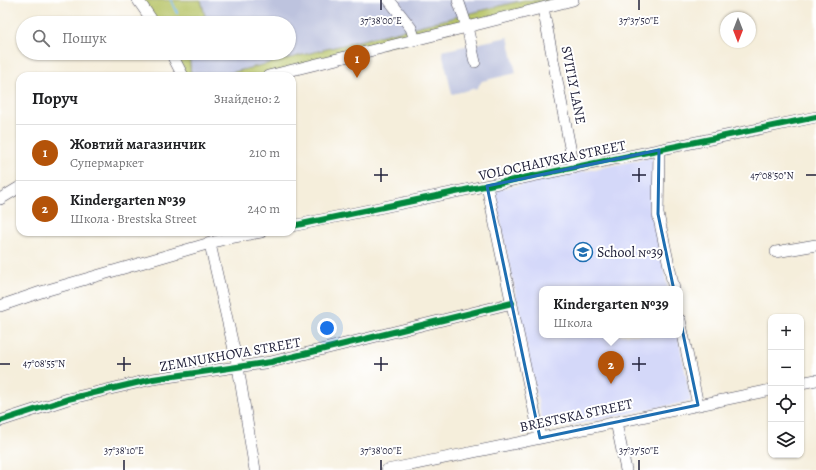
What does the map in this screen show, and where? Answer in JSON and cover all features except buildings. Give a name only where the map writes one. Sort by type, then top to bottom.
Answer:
[{"type":"street","points":[[138,0],[149,16]]},
{"type":"street","points":[[389,0],[411,28],[415,40]]},
{"type":"street","points":[[458,0],[467,27],[475,62]]},
{"type":"street","points":[[284,72],[573,0]]},
{"type":"street","name":"SVITLY LANE","points":[[543,8],[574,168]]},
{"type":"street","points":[[175,60],[181,72]]},
{"type":"street","name":"VOLOCHAIVSKA STREET","points":[[296,225],[816,117]]},
{"type":"street","points":[[659,150],[658,214],[673,286]]},
{"type":"street","points":[[487,186],[540,438]]},
{"type":"street","points":[[0,199],[16,189]]},
{"type":"street","points":[[0,306],[41,292],[242,236]]},
{"type":"street","points":[[210,244],[238,367],[255,470]]},
{"type":"street","points":[[776,252],[816,245]]},
{"type":"street","name":"ZEMNUKHOVA STREET","points":[[0,421],[68,399],[153,379],[271,362],[512,303]]},
{"type":"street","points":[[683,334],[698,405]]},
{"type":"street","points":[[804,382],[816,380]]},
{"type":"street","name":"BRESTSKA STREET","points":[[387,470],[768,391]]},
{"type":"street","points":[[616,422],[626,470]]},
{"type":"highlighted area","points":[[659,150],[658,214],[698,405],[540,438],[487,186]]},
{"type":"shaded area","points":[[201,0],[524,0],[296,57],[296,16],[205,16]]},
{"type":"shaded area","points":[[508,37],[516,73],[482,81],[477,88],[452,94],[442,51]]},
{"type":"shaded area","points":[[190,60],[282,60],[234,72],[191,72]]},
{"type":"shaded area","name":"School №39","points":[[653,157],[652,214],[667,286],[539,286],[539,338],[679,338],[691,401],[544,431],[494,190]]},
{"type":"green space","points":[[138,0],[201,0],[205,16],[149,16]]},
{"type":"green space","points":[[524,0],[573,0],[284,72],[234,72],[282,60],[296,60],[296,57]]},
{"type":"green space","points":[[175,60],[190,60],[191,72],[181,72]]},
{"type":"waterway","points":[[171,0],[177,13]]},
{"type":"cycle path","points":[[296,225],[816,117]]},
{"type":"cycle path","points":[[0,421],[68,399],[153,379],[271,362],[512,303]]},
{"type":"place","name":"Жовтий магазинчик","points":[[357,78]]},
{"type":"place","name":"School №39","points":[[583,252]]},
{"type":"place","name":"Kindergarten №39","points":[[611,384]]}]
